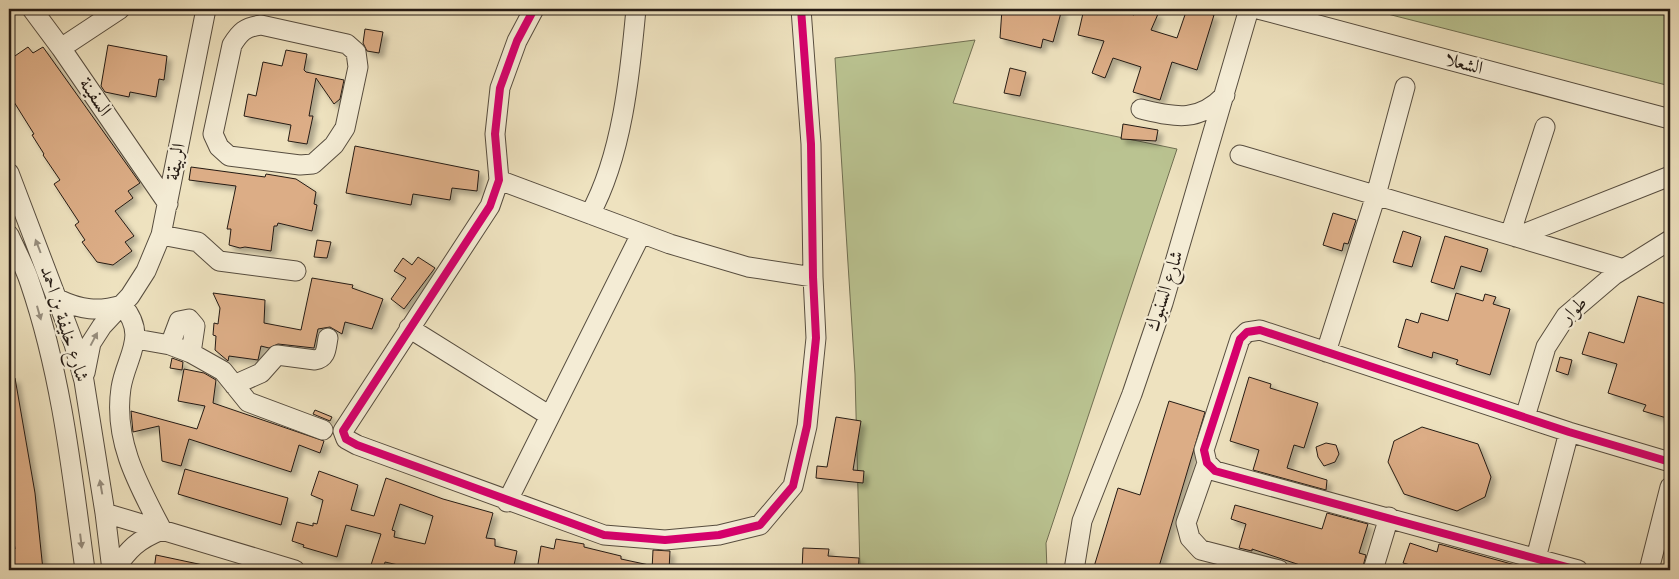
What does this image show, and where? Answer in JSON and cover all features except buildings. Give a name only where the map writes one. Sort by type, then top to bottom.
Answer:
[{"type":"street","name":"السفينة","points":[[32,9],[168,204]]},
{"type":"street","points":[[61,48],[120,9]]},
{"type":"street","name":"الربيقة","points":[[84,381],[86,361],[92,343],[102,326],[122,305],[146,271],[161,235],[206,9]]},
{"type":"street","points":[[534,9],[517,41],[500,88],[495,134],[499,180],[490,206],[343,430],[346,438],[358,445],[507,502],[604,535],[665,540],[719,535],[760,525],[793,486],[807,426],[816,338],[813,277],[812,144],[801,9]]},
{"type":"street","points":[[590,214],[601,194],[618,142],[636,9]]},
{"type":"street","name":"شارع السنبوك","points":[[1074,570],[1082,521],[1132,394],[1150,339],[1225,95],[1249,9]]},
{"type":"street","name":"الشعلا","points":[[1258,9],[1670,119]]},
{"type":"street","points":[[261,17],[347,44],[356,52],[358,68],[345,128],[334,145],[313,164],[300,165],[229,156],[219,147],[213,134],[232,44],[240,32],[261,17]]},
{"type":"street","points":[[1326,352],[1376,195],[1404,88]]},
{"type":"street","points":[[1141,108],[1170,116],[1199,114],[1215,106],[1225,95]]},
{"type":"street","points":[[1513,236],[1546,127]]},
{"type":"street","points":[[1240,155],[1624,269]]},
{"type":"street","name":"شارع خليفة بن احمد","points":[[9,173],[58,298],[74,344],[84,381],[113,570]]},
{"type":"street","points":[[1513,236],[1670,176]]},
{"type":"street","points":[[499,180],[641,234],[748,267],[813,277]]},
{"type":"street","points":[[507,502],[641,234]]},
{"type":"street","name":"شارع خليفة بن احمد","points":[[9,235],[30,282],[54,368],[72,460],[85,570]]},
{"type":"street","points":[[161,235],[198,242],[218,261],[296,271]]},
{"type":"street","name":"طوار","points":[[1525,417],[1546,347],[1555,330],[1566,316],[1604,282],[1670,240]]},
{"type":"street","points":[[58,298],[89,310],[105,310],[122,305],[133,321],[136,339],[121,388],[120,404],[124,444],[142,492],[162,530]]},
{"type":"street","points":[[170,345],[179,321],[189,319],[196,326],[191,353]]},
{"type":"street","points":[[409,328],[550,416]]},
{"type":"street","points":[[1280,570],[1201,550],[1190,538],[1186,522],[1206,463],[1204,450],[1240,339],[1247,332],[1260,330],[1569,432],[1670,462]]},
{"type":"street","points":[[234,385],[262,373],[277,356],[319,360],[325,354],[328,338]]},
{"type":"street","points":[[136,339],[170,345],[191,353],[223,371],[248,402],[323,430]]},
{"type":"street","points":[[1536,558],[1569,432]]},
{"type":"street","points":[[1206,463],[1215,471],[1578,570]]},
{"type":"street","points":[[1650,570],[1670,488]]},
{"type":"street","points":[[105,513],[295,570]]},
{"type":"street","points":[[1373,570],[1389,517]]},
{"type":"street","points":[[113,570],[127,551],[142,538],[162,530]]},
{"type":"green space","points":[[1368,9],[1670,9],[1670,86]]},
{"type":"green space","points":[[975,40],[953,103],[1177,149],[1046,543],[1047,570],[860,570],[855,374],[835,58]]},
{"type":"cycle path","points":[[534,9],[517,41],[500,88],[495,134],[499,180],[490,206],[343,431],[346,439],[357,445],[604,535],[665,540],[719,535],[760,525],[793,486],[807,426],[816,338],[811,144],[801,9]]},
{"type":"cycle path","points":[[1578,570],[1215,471],[1207,463],[1204,450],[1240,339],[1247,332],[1260,330],[1569,432],[1670,462]]}]
